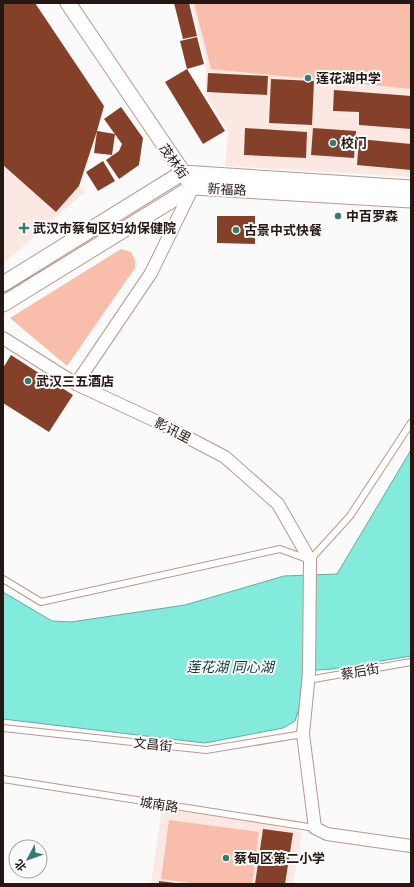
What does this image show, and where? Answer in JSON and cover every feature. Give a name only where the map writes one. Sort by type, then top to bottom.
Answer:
[{"type":"street","name":"茂林街","points":[[68,3],[182,173],[193,187],[151,273],[76,384]]},
{"type":"street","name":"新福路","points":[[182,173],[411,188]]},
{"type":"street","points":[[3,284],[182,173]]},
{"type":"street","name":"新福路","points":[[3,304],[193,187],[411,200]]},
{"type":"street","name":"影讯里","points":[[3,338],[76,384],[160,423],[225,457],[278,504],[310,560]]},
{"type":"street","points":[[310,560],[309,677],[303,734],[315,828],[327,834],[411,846]]},
{"type":"lane","points":[[3,579],[41,602],[280,549],[310,560],[350,516],[411,423]]},
{"type":"lane","name":"蔡后街","points":[[309,677],[411,662]]},
{"type":"lane","name":"文昌街","points":[[3,728],[206,750],[303,734]]},
{"type":"lane","name":"城南路","points":[[3,779],[315,828]]},
{"type":"shaded area","name":"莲花湖中学","points":[[191,3],[411,3],[411,177],[225,166],[228,131],[205,94],[206,62]]},
{"type":"shaded area","points":[[194,3],[411,3],[411,89],[211,69]]},
{"type":"shaded area","name":"武汉市蔡甸区妇幼保健院","points":[[3,119],[86,191],[3,264]]},
{"type":"shaded area","points":[[121,249],[131,252],[135,260],[135,268],[67,366],[10,318]]},
{"type":"shaded area","name":"蔡甸区第二小学","points":[[162,808],[266,824],[302,832],[293,884],[151,884]]},
{"type":"shaded area","points":[[169,820],[259,832],[252,884],[198,884],[161,879]]},
{"type":"water","name":"莲花湖 同心湖","points":[[411,450],[411,656],[332,669],[303,671],[299,708],[295,721],[283,728],[205,743],[3,719],[3,592],[52,621],[71,622],[185,605],[284,576],[337,574]]},
{"type":"building","points":[[3,3],[35,3],[104,106],[79,186],[56,212],[3,165]]},
{"type":"building","points":[[174,3],[189,3],[197,36],[183,39]]},
{"type":"building","points":[[197,37],[204,64],[187,69],[180,41]]},
{"type":"building","points":[[187,69],[225,131],[203,144],[165,82]]},
{"type":"building","points":[[208,73],[268,76],[267,95],[207,92]]},
{"type":"building","points":[[271,79],[314,81],[312,125],[269,123]]},
{"type":"building","points":[[334,90],[411,96],[411,129],[359,125],[359,112],[333,111]]},
{"type":"building","points":[[121,107],[143,138],[139,165],[119,179],[106,160],[119,151],[122,144],[104,119]]},
{"type":"building","points":[[245,128],[307,132],[306,158],[244,155]]},
{"type":"building","name":"校门","points":[[313,128],[356,131],[354,158],[311,155]]},
{"type":"building","points":[[97,131],[115,134],[112,155],[94,153]]},
{"type":"building","points":[[359,139],[411,144],[411,170],[357,165]]},
{"type":"building","points":[[103,161],[115,181],[98,191],[86,172]]},
{"type":"building","name":"古景中式快餐","points":[[217,216],[255,216],[255,244],[217,243]]},
{"type":"building","name":"武汉三五酒店","points":[[11,355],[73,395],[49,432],[3,403],[3,368]]},
{"type":"building","points":[[263,829],[293,833],[285,884],[255,884]]},
{"type":"building","points":[[159,881],[175,883],[175,884],[159,884]]},
{"type":"place","name":"莲花湖中学","points":[[308,78]]},
{"type":"place","name":"校门","points":[[333,143]]},
{"type":"place","name":"中百罗森","points":[[338,216]]},
{"type":"place","name":"武汉市蔡甸区妇幼保健院","points":[[24,228]]},
{"type":"place","name":"古景中式快餐","points":[[236,230]]},
{"type":"place","name":"武汉三五酒店","points":[[28,381]]},
{"type":"place","name":"蔡甸区第二小学","points":[[226,858]]}]
